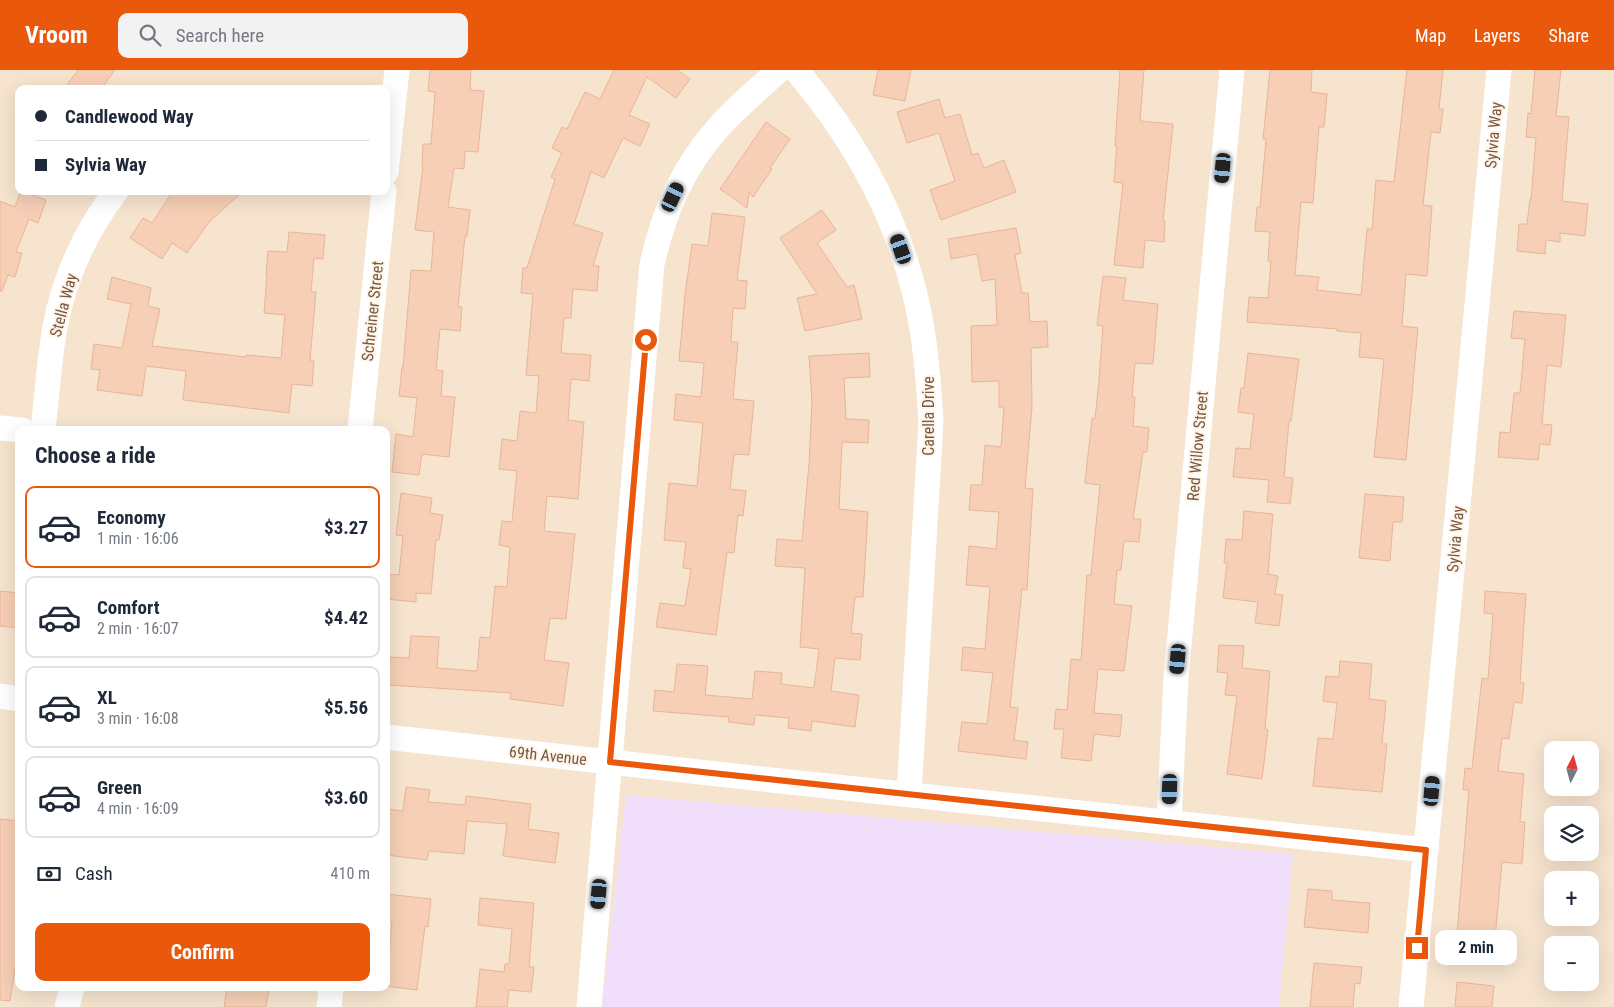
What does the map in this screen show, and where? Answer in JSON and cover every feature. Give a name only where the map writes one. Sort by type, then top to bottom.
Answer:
[{"type":"street","points":[[390,99],[397,70]]},
{"type":"street","points":[[589,1007],[652,264],[666,211],[680,182],[699,152],[719,127],[779,70]]},
{"type":"street","name":"Carella Drive","points":[[796,70],[822,100],[853,145],[879,193],[911,278],[921,323],[928,368],[930,422],[909,794]]},
{"type":"street","name":"Red Willow Street","points":[[1169,822],[1176,678],[1232,70]]},
{"type":"street","name":"Sylvia Way","points":[[1411,1007],[1499,70]]},
{"type":"street","name":"Stella Way","points":[[43,426],[50,358],[68,279],[85,240],[102,209],[113,195]]},
{"type":"street","name":"Schreiner Street","points":[[360,426],[384,195]]},
{"type":"street","points":[[0,428],[15,429]]},
{"type":"street","points":[[0,696],[15,698]]},
{"type":"street","name":"69th Avenue","points":[[390,737],[1426,850]]},
{"type":"street","points":[[67,1007],[71,991]]},
{"type":"street","points":[[329,1007],[331,991]]},
{"type":"shaded area","points":[[0,70],[1614,70],[1614,1007],[1279,1007],[1293,855],[626,795],[602,1007],[0,1007]]},
{"type":"shaded area","points":[[626,795],[1293,854],[1279,1007],[602,1007]]},
{"type":"building","points":[[78,70],[115,70],[104,85],[67,85]]},
{"type":"building","points":[[430,70],[471,70],[470,90],[484,91],[478,152],[465,151],[464,169],[454,168],[448,207],[470,210],[467,236],[465,236],[458,307],[462,307],[460,331],[440,329],[436,370],[443,371],[441,396],[455,397],[449,457],[422,454],[419,475],[392,472],[396,434],[413,437],[417,398],[399,396],[411,270],[431,271],[434,232],[415,230],[423,166],[423,144],[431,144],[435,92],[428,91]]},
{"type":"building","points":[[614,70],[678,70],[690,79],[676,98],[647,77],[629,115],[650,124],[640,146],[623,138],[604,178],[591,172],[574,224],[603,233],[593,266],[599,266],[597,291],[573,289],[571,318],[564,318],[561,353],[591,355],[589,381],[571,379],[568,420],[584,422],[578,499],[547,496],[544,531],[575,534],[566,619],[550,618],[544,660],[569,663],[563,706],[510,699],[511,693],[390,685],[390,657],[409,658],[411,636],[439,637],[437,668],[477,671],[480,637],[490,638],[495,586],[507,587],[510,547],[499,545],[502,521],[512,522],[517,471],[499,469],[502,439],[517,441],[520,411],[536,413],[539,376],[526,375],[533,294],[521,293],[523,268],[527,268],[555,179],[551,177],[562,153],[552,148],[562,127],[567,129],[585,92],[600,99]]},
{"type":"building","points":[[878,70],[911,70],[905,101],[873,95]]},
{"type":"building","points":[[1120,70],[1144,70],[1140,121],[1173,124],[1163,221],[1165,221],[1164,242],[1145,240],[1143,268],[1114,265],[1123,183],[1114,182]]},
{"type":"building","points":[[1270,70],[1312,70],[1311,92],[1327,94],[1324,127],[1319,127],[1313,203],[1301,202],[1295,275],[1319,277],[1317,290],[1361,295],[1367,229],[1372,229],[1376,180],[1394,182],[1407,70],[1443,70],[1439,109],[1443,109],[1440,133],[1431,132],[1423,205],[1432,206],[1427,276],[1406,274],[1402,326],[1418,328],[1406,460],[1374,457],[1384,359],[1359,357],[1361,333],[1337,331],[1337,329],[1247,322],[1249,297],[1268,298],[1271,261],[1268,261],[1270,232],[1255,231],[1257,207],[1260,207],[1266,139],[1263,139]]},
{"type":"building","points":[[1535,70],[1561,70],[1556,116],[1569,117],[1562,201],[1588,204],[1585,236],[1560,233],[1560,242],[1546,240],[1545,254],[1517,251],[1519,224],[1527,224],[1531,199],[1536,138],[1526,137],[1528,113],[1531,114]]},
{"type":"building","points":[[939,99],[945,118],[960,114],[972,155],[978,153],[984,168],[1004,160],[1016,192],[941,220],[930,190],[955,181],[939,133],[907,143],[897,112]]},
{"type":"building","points":[[766,122],[790,139],[753,197],[749,192],[747,208],[720,189]]},
{"type":"building","points":[[20,195],[32,195],[46,200],[38,223],[29,219],[16,252],[22,253],[15,277],[8,275],[2,291],[0,291],[0,201],[15,207]]},
{"type":"building","points":[[170,195],[239,195],[209,222],[187,253],[172,243],[162,259],[130,238],[143,218],[152,223]]},
{"type":"building","points":[[822,210],[836,230],[817,243],[847,287],[854,285],[862,319],[805,331],[797,298],[817,294],[780,238]]},
{"type":"building","points":[[712,213],[745,217],[737,280],[747,281],[745,309],[733,308],[731,342],[738,342],[733,399],[754,401],[749,455],[734,454],[730,489],[746,491],[743,516],[738,515],[734,553],[727,552],[716,635],[656,627],[660,603],[685,606],[691,569],[683,568],[686,542],[664,540],[669,483],[697,486],[703,423],[674,420],[676,394],[701,397],[704,363],[679,361],[692,244],[708,246]]},
{"type":"building","points":[[1016,228],[1021,253],[1015,255],[1022,293],[1028,293],[1030,322],[1047,321],[1048,347],[1031,348],[1032,407],[1025,488],[1033,489],[1027,590],[1022,589],[1010,707],[1018,708],[1014,740],[1028,742],[1026,759],[958,751],[962,722],[987,724],[993,673],[961,670],[963,647],[985,649],[990,587],[966,585],[969,546],[996,549],[999,512],[969,510],[971,485],[982,485],[985,445],[1001,447],[1004,407],[999,407],[999,381],[972,382],[971,326],[997,325],[995,279],[982,281],[977,254],[951,259],[948,239]]},
{"type":"building","points":[[289,232],[325,235],[323,259],[314,258],[311,292],[316,292],[310,360],[314,361],[312,386],[292,384],[289,413],[183,400],[186,371],[146,366],[142,396],[97,390],[100,370],[91,369],[94,344],[122,348],[131,304],[107,299],[112,277],[151,288],[148,306],[160,309],[152,346],[246,357],[246,355],[281,358],[285,315],[264,313],[266,275],[268,251],[287,252]]},
{"type":"building","points":[[1103,276],[1126,278],[1123,300],[1158,304],[1153,364],[1135,363],[1132,397],[1135,397],[1133,426],[1149,428],[1147,452],[1143,452],[1133,519],[1141,519],[1139,542],[1124,541],[1121,570],[1117,570],[1114,604],[1132,606],[1124,671],[1098,669],[1094,713],[1122,715],[1120,737],[1094,734],[1091,761],[1061,758],[1064,729],[1054,729],[1056,709],[1067,710],[1071,659],[1081,660],[1087,575],[1091,575],[1100,485],[1085,483],[1092,418],[1095,419],[1099,380],[1103,326],[1097,325]]},
{"type":"building","points":[[1514,311],[1566,315],[1561,367],[1547,365],[1542,424],[1552,425],[1550,445],[1540,444],[1538,460],[1498,457],[1500,432],[1510,433],[1514,393],[1520,393],[1525,339],[1511,338]]},
{"type":"building","points":[[869,353],[870,377],[844,378],[846,419],[869,420],[868,443],[842,442],[839,509],[868,512],[863,597],[855,597],[851,633],[862,634],[860,660],[835,658],[831,691],[859,695],[855,727],[812,721],[811,731],[788,728],[789,718],[755,715],[754,725],[728,722],[729,717],[653,711],[655,690],[674,692],[677,664],[708,666],[705,695],[752,699],[755,671],[782,673],[781,684],[814,688],[819,649],[800,647],[805,568],[775,566],[777,539],[802,541],[812,402],[809,356]]},
{"type":"building","points":[[1248,353],[1299,359],[1291,421],[1289,421],[1284,477],[1293,478],[1290,504],[1267,502],[1269,480],[1233,477],[1236,448],[1250,449],[1254,414],[1238,412],[1241,388],[1244,388]]},
{"type":"building","points":[[401,493],[432,498],[430,513],[443,515],[439,540],[436,540],[431,594],[416,593],[416,602],[390,599],[390,574],[399,575],[403,536],[396,535]]},
{"type":"building","points":[[1365,494],[1404,497],[1402,522],[1393,522],[1390,561],[1359,558]]},
{"type":"building","points":[[1244,511],[1273,514],[1268,574],[1278,576],[1275,594],[1283,595],[1279,626],[1255,623],[1258,602],[1223,598],[1227,563],[1224,563],[1226,539],[1242,540]]},
{"type":"building","points":[[0,591],[15,593],[15,628],[0,626]]},
{"type":"building","points":[[1485,591],[1526,594],[1520,683],[1524,683],[1522,703],[1514,702],[1509,739],[1502,738],[1498,771],[1524,774],[1520,822],[1525,822],[1522,864],[1502,862],[1494,950],[1456,946],[1469,790],[1463,790],[1465,768],[1472,769],[1482,678],[1488,679],[1493,614],[1484,613]]},
{"type":"building","points":[[1219,645],[1244,646],[1242,668],[1270,671],[1265,729],[1268,730],[1262,779],[1227,774],[1237,696],[1225,695],[1228,673],[1217,672]]},
{"type":"building","points":[[1340,661],[1372,664],[1369,699],[1386,701],[1382,744],[1387,744],[1382,792],[1313,786],[1318,738],[1333,739],[1337,703],[1323,701],[1326,676],[1339,677]]},
{"type":"building","points":[[406,787],[430,790],[428,802],[465,805],[466,796],[531,804],[528,829],[559,833],[555,863],[503,856],[507,824],[467,821],[464,854],[429,851],[427,860],[390,855],[390,809],[403,811]]},
{"type":"building","points":[[0,819],[15,821],[15,970],[10,1001],[0,1000]]},
{"type":"building","points":[[1308,889],[1332,891],[1332,900],[1370,903],[1368,933],[1304,927]]},
{"type":"building","points":[[390,894],[431,899],[428,927],[425,926],[417,990],[390,987],[392,922],[390,922]]},
{"type":"building","points":[[480,898],[534,903],[529,967],[534,967],[531,992],[509,990],[507,1007],[476,1007],[480,969],[504,972],[505,964],[509,964],[512,929],[478,925]]},
{"type":"building","points":[[1314,963],[1362,967],[1360,984],[1355,983],[1353,1007],[1310,1007]]},
{"type":"building","points":[[1457,982],[1494,986],[1492,1007],[1455,1007]]},
{"type":"building","points":[[227,991],[269,991],[266,1007],[224,1007]]},
{"type":"route","points":[[646,340],[610,762],[1426,850],[1417,948]]}]
